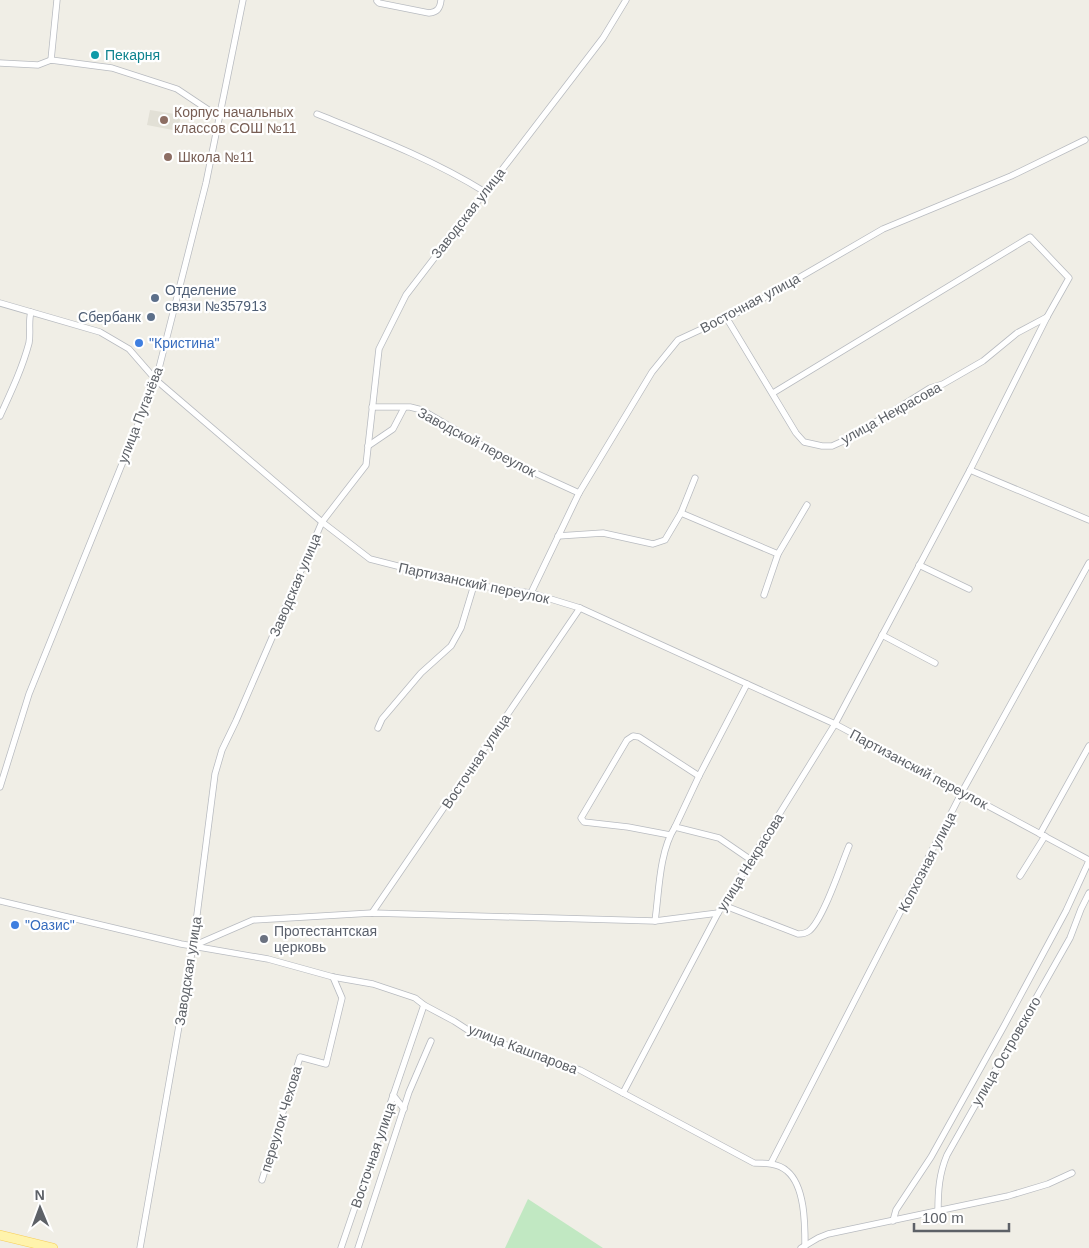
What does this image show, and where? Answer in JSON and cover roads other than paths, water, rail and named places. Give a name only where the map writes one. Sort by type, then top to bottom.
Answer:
[{"type":"main road","points":[[0,1235],[53,1248]]},
{"type":"street","points":[[50,60],[57,0]]},
{"type":"street","name":"улица Пугачёва","points":[[0,787],[29,694],[156,380],[206,183],[226,74],[243,0]]},
{"type":"street","points":[[377,1],[429,13],[435,12],[440,8],[441,0]]},
{"type":"street","name":"Заводская улица","points":[[140,1248],[193,946],[215,774],[222,750],[236,722],[322,522],[366,465],[379,349],[406,295],[603,38],[626,0]]},
{"type":"street","points":[[0,63],[38,65],[50,60],[112,68],[176,89],[219,118]]},
{"type":"street","points":[[317,114],[400,148],[461,177],[485,192]]},
{"type":"street","name":"Восточная улица","points":[[531,593],[579,493],[652,372],[678,340],[745,309],[883,229],[1011,176],[1085,140]]},
{"type":"street","name":"улица Некрасова","points":[[623,1092],[719,910],[835,724],[970,470],[1068,278],[1030,237],[773,393]]},
{"type":"street","name":"Партизанский переулок","points":[[0,303],[100,332],[129,349],[156,380],[322,522],[370,559],[474,585],[531,593],[580,608],[835,724],[1089,860]]},
{"type":"street","points":[[0,416],[28,347],[31,312]]},
{"type":"street","name":"улица Некрасова","points":[[726,317],[796,434],[804,442],[822,446],[832,446],[850,438],[930,388],[943,384],[983,361],[1017,333],[1047,317]]},
{"type":"street","name":"Заводской переулок","points":[[372,407],[410,407],[422,410],[509,461],[579,493]]},
{"type":"street","points":[[368,446],[393,429],[404,408]]},
{"type":"street","points":[[970,470],[1089,520]]},
{"type":"street","points":[[558,536],[603,533],[653,544],[665,540],[681,513],[695,478]]},
{"type":"street","points":[[764,595],[778,554],[807,505]]},
{"type":"street","points":[[681,513],[778,554]]},
{"type":"street","name":"Колхозная улица","points":[[771,1164],[962,792],[1089,563]]},
{"type":"street","points":[[919,565],[969,589]]},
{"type":"street","points":[[378,728],[382,719],[421,673],[451,646],[462,628],[474,585]]},
{"type":"street","name":"Восточная улица","points":[[372,913],[580,608]]},
{"type":"street","points":[[882,635],[935,663]]},
{"type":"street","points":[[655,922],[661,869],[670,835],[747,684]]},
{"type":"street","points":[[670,835],[628,827],[584,822],[581,818],[627,740],[633,736],[639,737],[699,776]]},
{"type":"street","points":[[1020,876],[1089,746]]},
{"type":"street","points":[[675,827],[719,838],[751,860]]},
{"type":"street","points":[[193,946],[253,920],[372,913],[655,922],[728,907],[798,934],[804,934],[820,918],[849,846]]},
{"type":"street","points":[[893,1221],[896,1210],[931,1157],[1007,1021],[1066,911],[1089,860]]},
{"type":"street","name":"улица Островского","points":[[938,1212],[940,1175],[948,1154],[1070,938],[1089,893]]},
{"type":"street","name":"улица Кашпарова","points":[[0,901],[193,946],[268,959],[333,977],[373,984],[415,998],[424,1005],[454,1020],[474,1034],[580,1070],[754,1163],[771,1164]]},
{"type":"street","name":"переулок Чехова","points":[[262,1180],[300,1057],[326,1064],[342,998],[333,977]]},
{"type":"street","name":"Восточная улица","points":[[341,1248],[424,1005]]},
{"type":"street","name":"Восточная улица","points":[[358,1248],[404,1109],[431,1040]]},
{"type":"street","points":[[393,1095],[404,1109]]},
{"type":"street","points":[[771,1164],[787,1170],[797,1186],[805,1227],[803,1247]]},
{"type":"street","points":[[803,1247],[828,1234],[1008,1196],[1048,1184],[1072,1173]]},
{"type":"place","name":"Пекарня","points":[[95,55]]},
{"type":"place","name":"Корпус начальных классов СОШ №11","points":[[164,120]]},
{"type":"place","name":"Школа №11","points":[[168,157]]},
{"type":"place","name":"Отделение связи №357913","points":[[155,298]]},
{"type":"place","name":"Сбербанк","points":[[151,317]]},
{"type":"place","name":"\"Кристина\"","points":[[139,343]]},
{"type":"place","name":"\"Оазис\"","points":[[15,925]]},
{"type":"place","name":"Протестантская церковь","points":[[264,939]]}]
